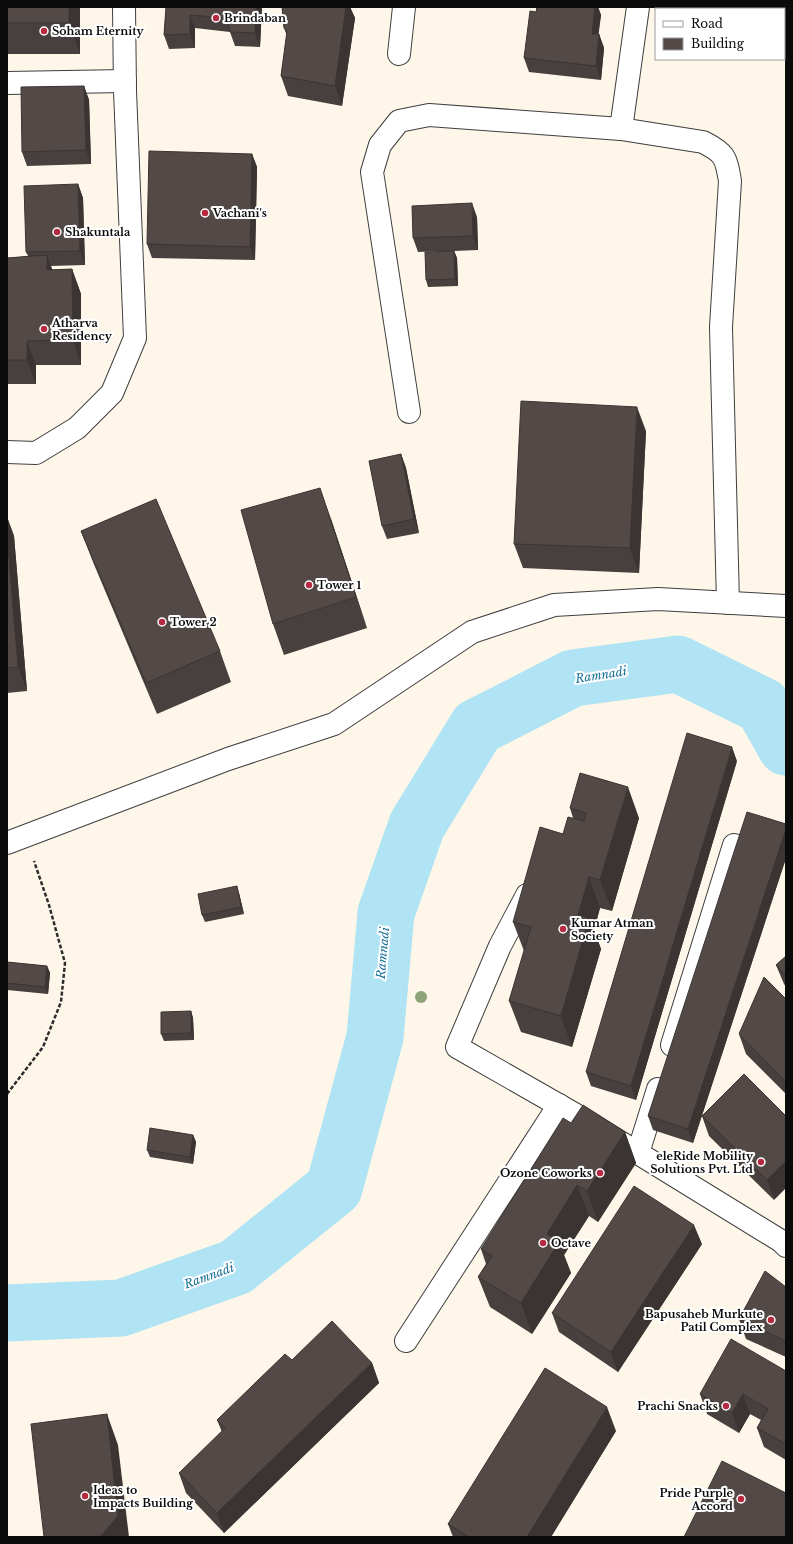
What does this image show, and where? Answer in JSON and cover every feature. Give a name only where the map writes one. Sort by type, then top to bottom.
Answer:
[{"type":"street","points":[[7,452],[36,453],[77,428],[112,393],[135,338],[125,86],[124,7]]},
{"type":"street","points":[[399,54],[404,7]]},
{"type":"street","points":[[621,129],[638,7]]},
{"type":"street","points":[[7,83],[125,86]]},
{"type":"street","points":[[409,412],[372,172],[380,145],[399,121],[429,115],[621,129],[703,142],[723,154],[730,181],[721,327],[728,602]]},
{"type":"street","points":[[16,840],[228,759],[334,724],[472,632],[554,605],[658,599],[786,606]]},
{"type":"street","points":[[638,1153],[734,846]]},
{"type":"street","points":[[536,879],[500,946],[457,1047],[568,1110],[786,1246]]},
{"type":"street","points":[[406,1342],[568,1110]]},
{"type":"path","points":[[7,1094],[43,1047],[61,1002],[65,963],[49,905],[16,840]]},
{"type":"building","points":[[7,7],[69,7],[69,23],[7,23]]},
{"type":"building","points":[[166,7],[256,7],[255,33],[230,32],[227,18],[190,15],[190,34],[164,35]]},
{"type":"building","points":[[282,7],[346,7],[335,86],[281,76],[287,31],[284,28]]},
{"type":"building","points":[[537,7],[595,7],[592,34],[599,34],[596,66],[524,58],[530,11],[536,12]]},
{"type":"building","points":[[84,86],[86,150],[22,152],[21,87]]},
{"type":"building","name":"Vachani's","points":[[149,151],[252,154],[250,247],[147,244]]},
{"type":"building","name":"Shakuntala","points":[[78,184],[80,251],[26,252],[24,186]]},
{"type":"building","points":[[472,203],[473,236],[413,238],[412,206]]},
{"type":"building","points":[[454,251],[455,279],[426,280],[425,252]]},
{"type":"building","name":"Atharva Residency","points":[[47,255],[47,270],[72,269],[73,340],[27,341],[27,360],[7,360],[7,258]]},
{"type":"building","points":[[521,401],[637,407],[630,548],[514,544]]},
{"type":"building","points":[[401,454],[414,519],[382,526],[369,461]]},
{"type":"building","name":"Tower 1","points":[[320,488],[356,597],[273,624],[241,510]]},
{"type":"building","name":"Tower 2","points":[[156,499],[220,651],[146,683],[81,531]]},
{"type":"building","points":[[7,535],[18,667],[7,668]]},
{"type":"building","points":[[687,733],[732,747],[631,1086],[586,1072]]},
{"type":"building","points":[[580,773],[628,787],[600,880],[589,877],[578,915],[589,918],[561,1016],[509,1001],[531,927],[513,922],[540,827],[563,834],[568,817],[584,821],[586,813],[570,808]]},
{"type":"building","points":[[747,812],[786,824],[786,829],[688,1129],[648,1116]]},
{"type":"building","points":[[237,886],[241,907],[202,915],[198,894]]},
{"type":"building","points":[[786,956],[786,976],[776,965]]},
{"type":"building","points":[[7,962],[47,966],[45,987],[7,983]]},
{"type":"building","points":[[764,977],[786,999],[786,1082],[739,1034]]},
{"type":"building","points":[[191,1011],[191,1033],[161,1034],[161,1012]]},
{"type":"building","name":"eleRide Mobility Solutions Pvt. Ltd","points":[[744,1074],[786,1116],[786,1161],[767,1180],[702,1116]]},
{"type":"building","points":[[583,1105],[625,1132],[587,1191],[577,1185],[547,1234],[559,1242],[521,1303],[478,1277],[492,1256],[481,1249],[563,1118],[571,1123]]},
{"type":"building","points":[[150,1128],[193,1135],[190,1157],[147,1150]]},
{"type":"building","points":[[634,1186],[694,1225],[611,1352],[552,1313]]},
{"type":"building","points":[[765,1271],[786,1287],[786,1341],[739,1319]]},
{"type":"building","points":[[332,1321],[372,1363],[217,1513],[179,1473],[225,1428],[217,1420],[285,1354],[292,1360]]},
{"type":"building","points":[[731,1339],[786,1371],[786,1444],[757,1428],[768,1409],[743,1394],[732,1413],[700,1394]]},
{"type":"building","points":[[545,1368],[607,1407],[527,1537],[469,1537],[448,1524]]},
{"type":"building","name":"Ideas to Impacts Building","points":[[107,1414],[118,1516],[101,1536],[44,1537],[31,1424]]},
{"type":"building","points":[[722,1461],[786,1493],[786,1537],[684,1537]]},
{"type":"waterway","name":"Ramnadi","points":[[7,1313],[121,1308],[236,1267],[334,1188],[375,1037],[386,913],[417,825],[477,727],[573,678],[678,664],[763,706],[786,747]]},
{"type":"place","name":"Brindaban","points":[[216,18]]},
{"type":"place","name":"Soham Eternity","points":[[44,31]]},
{"type":"place","name":"Vachani's","points":[[205,213]]},
{"type":"place","name":"Shakuntala","points":[[57,232]]},
{"type":"place","name":"Atharva Residency","points":[[44,329]]},
{"type":"place","name":"Tower 1","points":[[309,585]]},
{"type":"place","name":"Tower 2","points":[[162,622]]},
{"type":"place","name":"Kumar Atman Society","points":[[563,929]]},
{"type":"place","name":"eleRide Mobility Solutions Pvt. Ltd","points":[[761,1162]]},
{"type":"place","name":"Ozone Coworks","points":[[600,1173]]},
{"type":"place","name":"Octave","points":[[543,1243]]},
{"type":"place","name":"Bapusaheb Murkute Patil Complex","points":[[771,1320]]},
{"type":"place","name":"Prachi Snacks","points":[[726,1406]]},
{"type":"place","name":"Ideas to Impacts Building","points":[[85,1496]]},
{"type":"place","name":"Pride Purple Accord","points":[[741,1499]]}]
